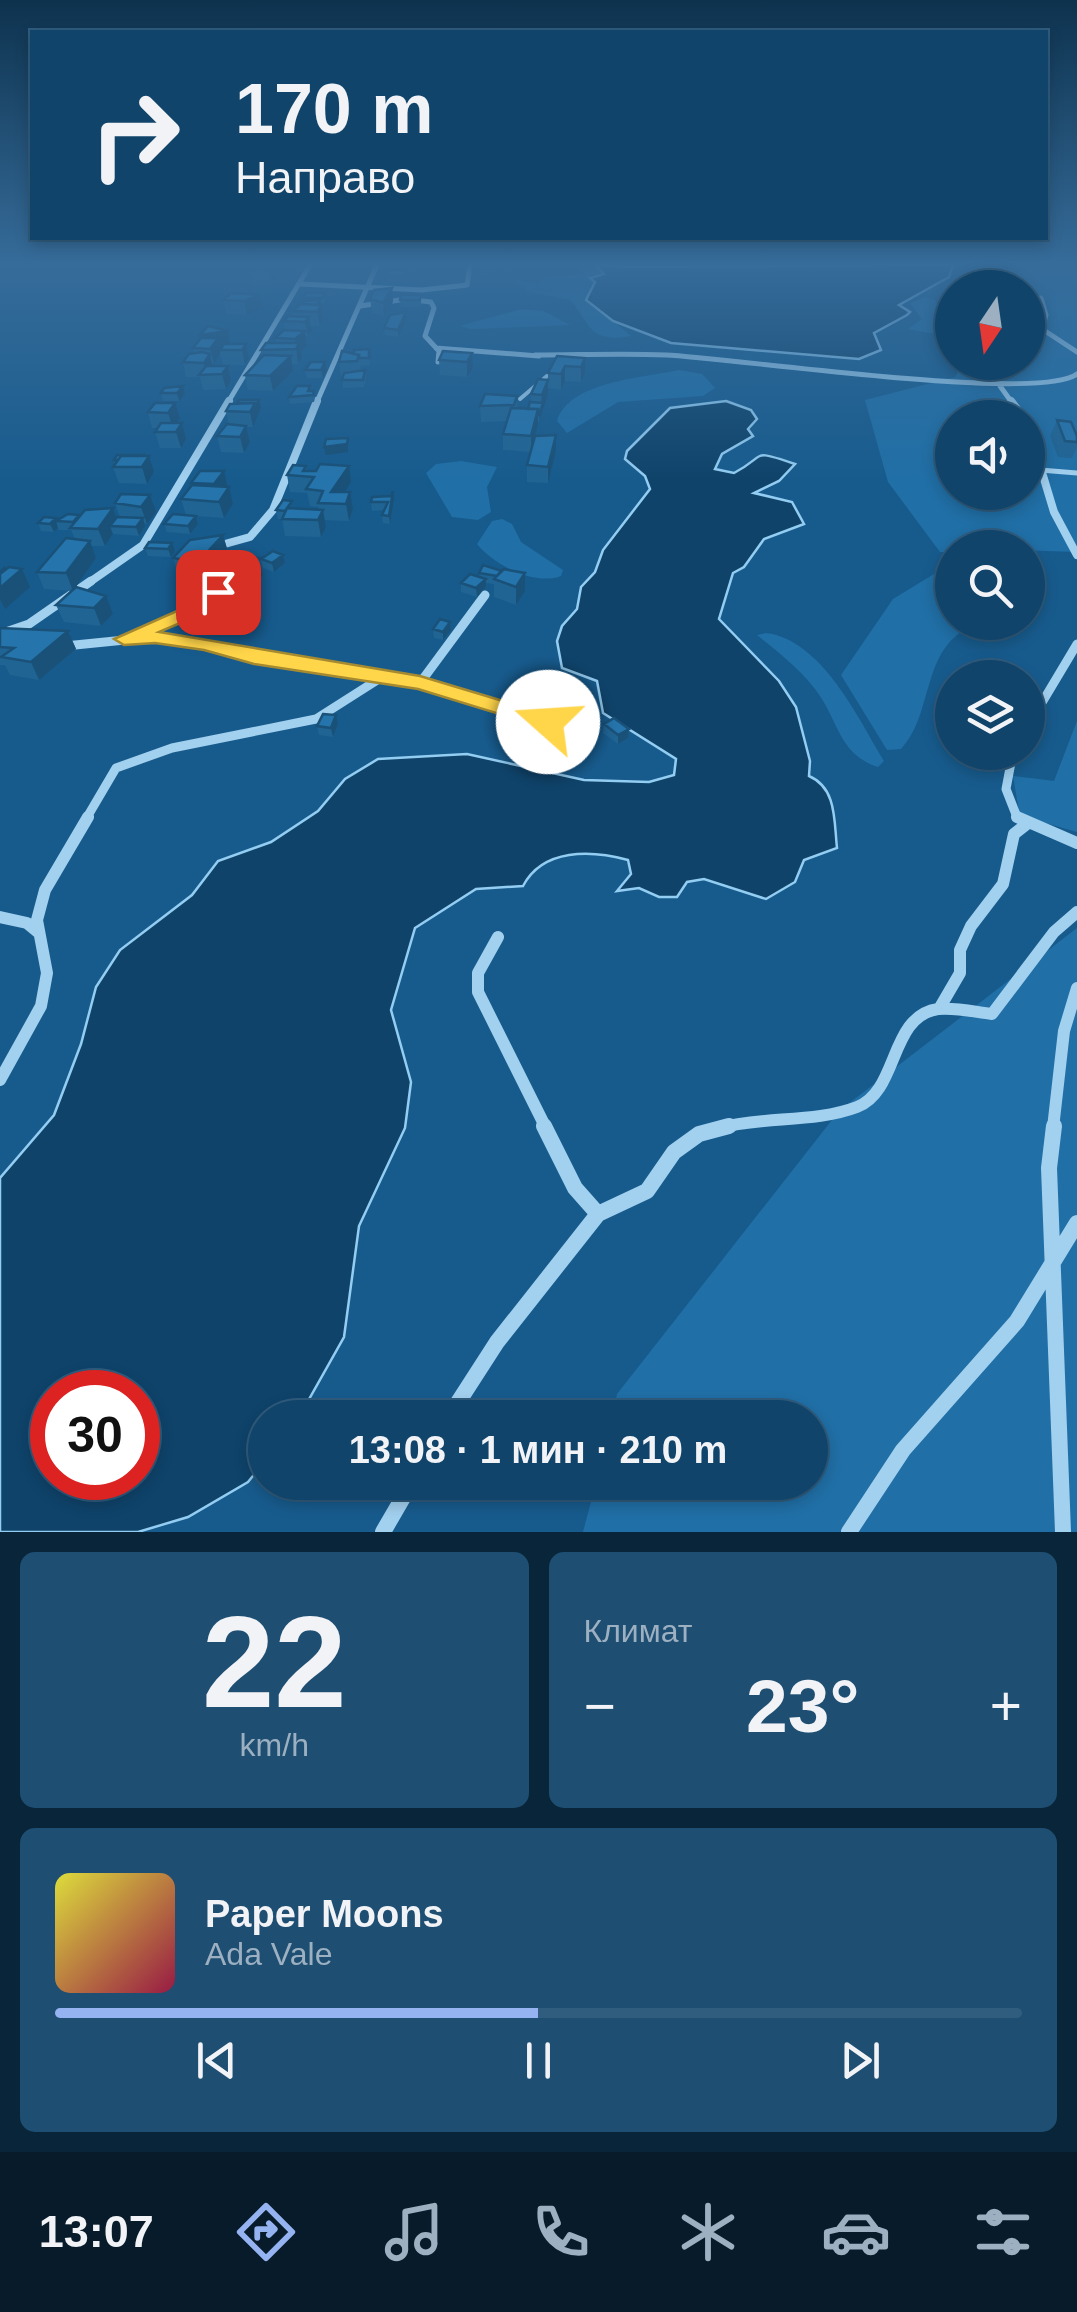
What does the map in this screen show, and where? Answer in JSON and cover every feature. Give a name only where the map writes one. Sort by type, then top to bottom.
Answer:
[{"type":"street","points":[[0,637],[29,624],[143,545],[269,336]]},
{"type":"street","points":[[194,547],[244,540],[273,510],[343,336]]},
{"type":"street","points":[[427,336],[441,357],[438,362]]},
{"type":"street","points":[[1053,336],[1077,352]]},
{"type":"street","points":[[436,348],[535,355],[596,352],[935,377]]},
{"type":"street","points":[[535,355],[555,367],[596,352]]},
{"type":"street","points":[[969,380],[999,385],[1066,382],[1077,374]]},
{"type":"street","points":[[999,385],[1010,400]]},
{"type":"street","points":[[1045,485],[1054,512],[1077,555]]},
{"type":"street","points":[[143,545],[160,546]]},
{"type":"street","points":[[124,639],[189,613],[218,592]]},
{"type":"street","points":[[420,682],[485,595]]},
{"type":"street","points":[[0,637],[12,643]]},
{"type":"street","points":[[54,646],[155,637],[205,644],[254,657],[420,682],[548,722]]},
{"type":"street","points":[[1045,698],[1077,644]]},
{"type":"street","points":[[0,1080],[41,1006],[47,973],[38,932],[40,905],[58,862],[116,768],[172,748],[316,719],[382,678]]},
{"type":"street","points":[[1007,770],[1007,798],[1017,816],[1077,843]]},
{"type":"street","points":[[939,1009],[960,973],[960,950],[970,926],[1003,884],[1014,834],[1028,823]]},
{"type":"street","points":[[19,920],[40,905]]},
{"type":"street","points":[[460,1400],[535,1289],[598,1214],[647,1191],[674,1152],[699,1134],[728,1126],[839,1112],[867,1102],[886,1079],[906,1032],[926,1014],[939,1009],[992,1014],[1008,999],[1054,932],[1077,912]]},
{"type":"street","points":[[0,917],[19,920],[38,932]]},
{"type":"street","points":[[498,937],[478,973],[478,992],[575,1188],[598,1214]]},
{"type":"street","points":[[1063,1532],[1049,1168],[1064,1031],[1077,988]]},
{"type":"street","points":[[849,1532],[904,1443],[1008,1332],[1054,1267],[1077,1223]]},
{"type":"street","points":[[383,1532],[402,1500]]},
{"type":"lane","points":[[520,398],[555,367]]},
{"type":"lane","points":[[1045,470],[1077,473]]},
{"type":"shaded area","points":[[654,336],[875,336],[881,350],[859,359],[671,343]]},
{"type":"shaded area","points":[[1045,336],[1077,336],[1077,552],[1045,551],[1045,530],[935,530],[935,545],[888,482],[865,400],[943,380],[1045,380]]},
{"type":"shaded area","points":[[679,370],[702,374],[715,388],[703,396],[618,402],[567,433],[557,421],[576,397],[592,389]]},
{"type":"shaded area","points":[[726,401],[751,410],[757,419],[748,429],[753,436],[722,454],[715,469],[734,473],[764,455],[795,464],[779,481],[754,493],[792,502],[804,524],[764,539],[744,567],[733,573],[719,619],[779,681],[796,707],[810,761],[809,776],[825,789],[832,806],[837,848],[804,860],[795,882],[766,899],[704,879],[687,882],[677,897],[659,897],[639,888],[617,891],[631,874],[628,860],[599,854],[569,855],[543,864],[523,886],[476,889],[415,928],[391,1010],[411,1082],[405,1128],[359,1226],[344,1337],[309,1400],[248,1400],[248,1482],[188,1517],[138,1532],[0,1532],[0,1178],[54,1115],[81,1044],[96,987],[120,950],[192,895],[218,861],[271,842],[318,811],[345,779],[378,759],[467,754],[584,780],[649,782],[674,775],[676,759],[603,713],[597,681],[562,668],[557,641],[562,626],[577,609],[581,587],[595,572],[603,550],[650,489],[645,476],[625,459],[627,451],[670,408]]},
{"type":"shaded area","points":[[461,461],[497,467],[487,487],[491,512],[478,520],[452,517],[426,473],[436,464]]},
{"type":"shaded area","points":[[502,519],[512,524],[521,542],[563,570],[561,576],[527,576],[484,552],[477,544],[492,521]]},
{"type":"shaded area","points":[[935,573],[935,640],[952,640],[935,660],[911,736],[901,749],[887,750],[841,675],[893,599]]},
{"type":"shaded area","points":[[766,633],[786,639],[821,665],[850,703],[884,761],[878,767],[848,747],[814,687],[757,635]]},
{"type":"shaded area","points":[[1077,721],[1077,832],[1031,819],[1019,811],[1013,776],[1054,781]]},
{"type":"shaded area","points":[[1077,928],[1077,1532],[583,1532],[591,1500],[828,1500],[828,1400],[616,1400],[839,1111]]},
{"type":"building","points":[[201,338],[218,338],[210,349],[193,348]]},
{"type":"building","points":[[266,343],[299,343],[296,349],[261,350]]},
{"type":"building","points":[[224,344],[246,344],[242,350],[220,350]]},
{"type":"building","points":[[369,349],[369,358],[354,354],[354,350]]},
{"type":"building","points":[[342,351],[359,355],[357,361],[339,362]]},
{"type":"building","points":[[443,351],[472,353],[467,362],[439,360]]},
{"type":"building","points":[[189,354],[210,354],[204,363],[183,362]]},
{"type":"building","points":[[264,355],[291,356],[270,376],[245,375]]},
{"type":"building","points":[[557,356],[585,358],[581,367],[565,366],[561,374],[548,373]]},
{"type":"building","points":[[311,362],[325,362],[321,370],[305,370]]},
{"type":"building","points":[[206,366],[228,366],[222,374],[199,375]]},
{"type":"building","points":[[365,370],[363,380],[342,380],[344,373]]},
{"type":"building","points":[[538,379],[548,380],[542,395],[531,394]]},
{"type":"building","points":[[183,386],[177,393],[161,393],[164,388]]},
{"type":"building","points":[[297,386],[310,386],[308,391],[314,391],[313,395],[289,397]]},
{"type":"building","points":[[485,394],[517,396],[514,405],[480,406]]},
{"type":"building","points":[[259,400],[255,407],[255,403],[237,403]]},
{"type":"building","points":[[530,402],[543,403],[539,415],[538,409],[528,409]]},
{"type":"building","points":[[155,403],[175,403],[168,413],[148,412]]},
{"type":"building","points":[[255,403],[250,412],[226,411],[230,404]]},
{"type":"building","points":[[511,408],[538,409],[531,436],[503,434]]},
{"type":"building","points":[[1057,420],[1071,422],[1077,442],[1065,441]]},
{"type":"building","points":[[161,423],[182,423],[176,432],[155,432]]},
{"type":"building","points":[[227,424],[246,426],[240,437],[217,436]]},
{"type":"building","points":[[556,435],[548,467],[527,465],[535,436]]},
{"type":"building","points":[[348,438],[347,444],[324,447],[326,439]]},
{"type":"building","points":[[121,456],[149,456],[142,467],[113,467]]},
{"type":"building","points":[[320,464],[349,466],[331,492],[350,492],[346,504],[318,503],[323,491],[306,489],[314,477],[287,475],[293,465],[306,466],[303,471],[316,471]]},
{"type":"building","points":[[200,471],[224,471],[214,484],[191,483]]},
{"type":"building","points":[[192,485],[229,487],[219,502],[181,499]]},
{"type":"building","points":[[393,491],[389,516],[382,515],[388,502],[371,502],[372,497],[391,496]]},
{"type":"building","points":[[121,494],[150,495],[141,507],[115,503]]},
{"type":"building","points":[[283,500],[292,501],[285,511],[276,510]]},
{"type":"building","points":[[113,508],[98,529],[70,528],[85,510]]},
{"type":"building","points":[[287,508],[323,510],[318,520],[282,519]]},
{"type":"building","points":[[68,514],[79,515],[73,522],[56,521]]},
{"type":"building","points":[[173,514],[196,516],[188,526],[164,524]]},
{"type":"building","points":[[44,517],[56,518],[50,524],[38,523]]},
{"type":"building","points":[[117,517],[143,518],[136,527],[110,526]]},
{"type":"building","points":[[223,535],[198,562],[173,558],[190,540]]},
{"type":"building","points":[[66,538],[90,541],[66,573],[37,572]]},
{"type":"building","points":[[149,542],[172,543],[168,549],[145,548]]},
{"type":"building","points":[[273,551],[283,555],[272,563],[261,559]]},
{"type":"building","points":[[228,556],[259,558],[246,572],[218,567]]},
{"type":"building","points":[[483,565],[502,571],[497,576],[479,573]]},
{"type":"building","points":[[9,567],[22,569],[0,588],[0,574]]},
{"type":"building","points":[[503,569],[525,573],[516,587],[494,579]]},
{"type":"building","points":[[470,574],[486,579],[476,588],[461,583]]},
{"type":"building","points":[[76,587],[106,596],[94,608],[56,605]]},
{"type":"building","points":[[440,619],[450,622],[443,632],[433,629]]},
{"type":"building","points":[[0,628],[68,631],[31,662],[1,657],[14,648],[0,647]]},
{"type":"building","points":[[568,699],[592,710],[584,719],[566,712]]},
{"type":"building","points":[[323,714],[336,715],[331,728],[317,726]]},
{"type":"building","points":[[614,718],[629,729],[618,735],[604,724]]},
{"type":"route","points":[[218,592],[179,618],[124,639],[155,637],[205,644],[254,657],[420,682],[548,722]]}]
